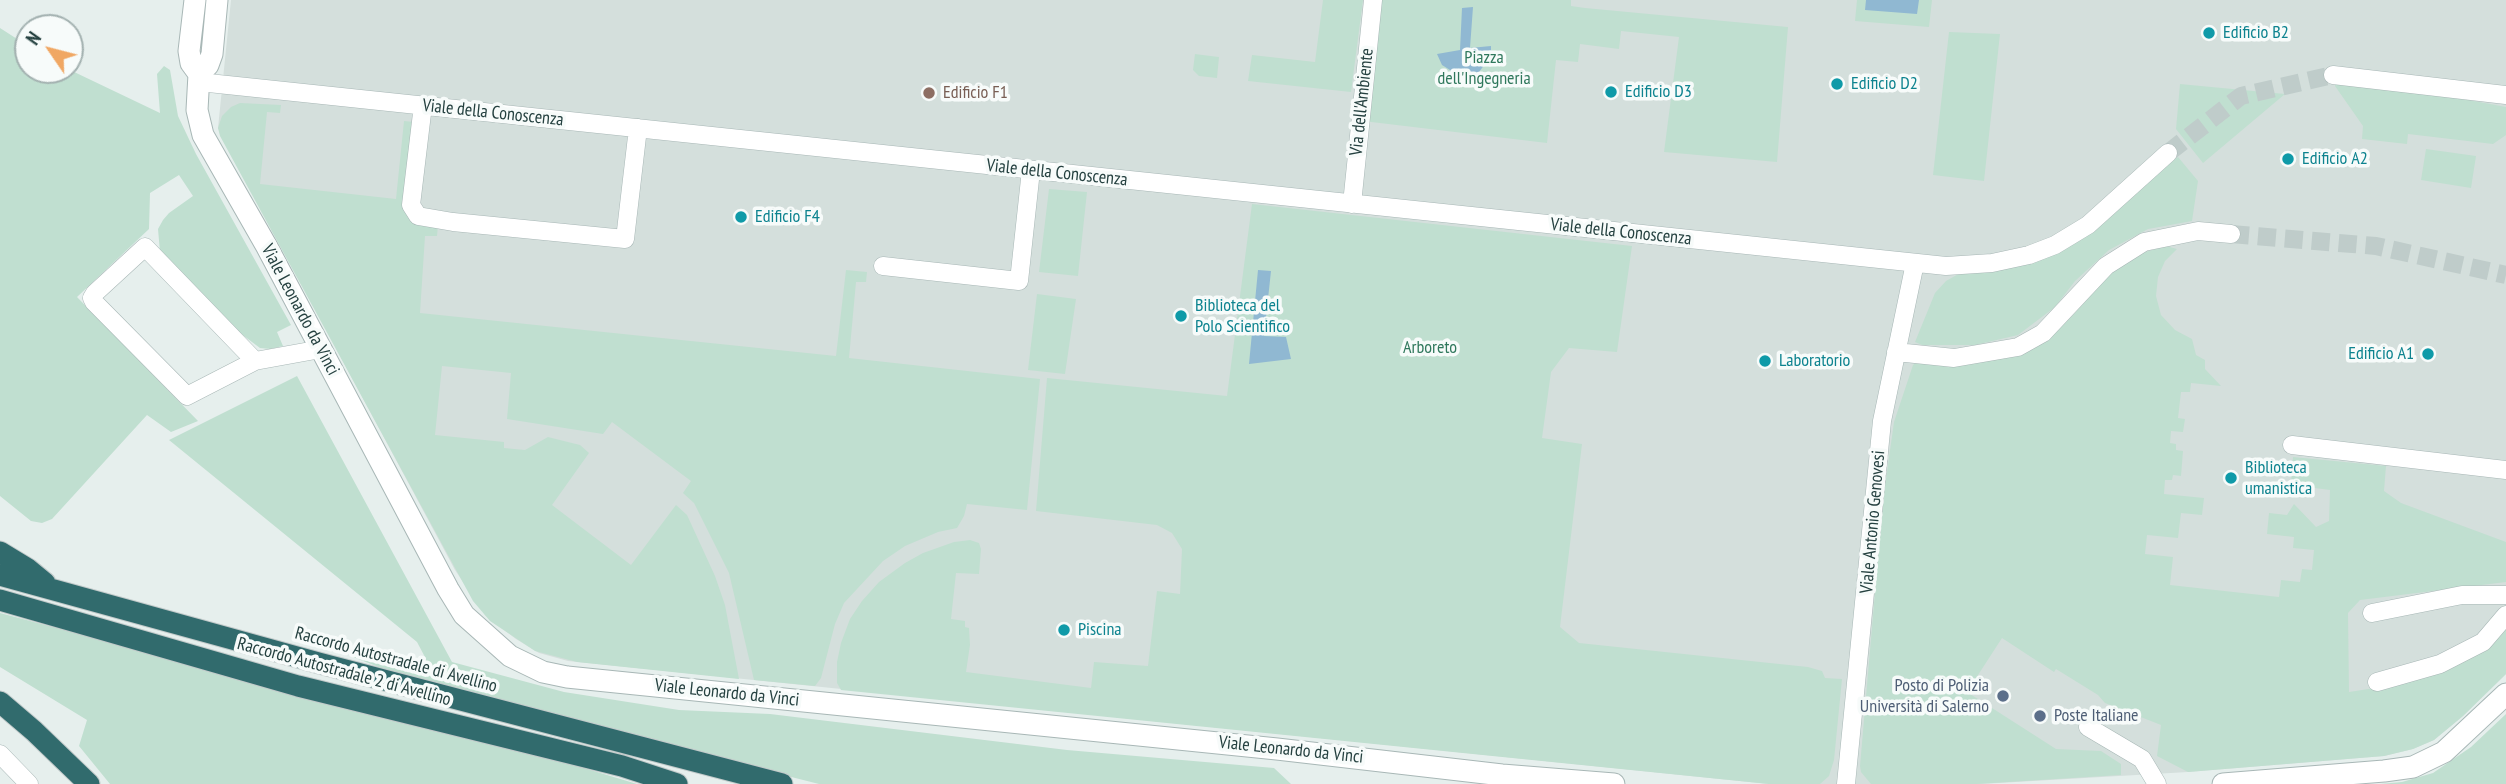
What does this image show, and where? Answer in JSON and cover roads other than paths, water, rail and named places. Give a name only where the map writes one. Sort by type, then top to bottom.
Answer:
[{"type":"highway","points":[[0,552],[28,569],[52,589]]},
{"type":"highway","name":"Raccordo Autostradale di Avellino","points":[[0,575],[319,663],[782,784]]},
{"type":"highway","name":"Raccordo Autostradale 2 di Avellino","points":[[0,600],[298,686],[622,766],[677,784]]},
{"type":"highway","points":[[0,702],[89,784]]},
{"type":"street","points":[[195,0],[189,51],[191,63],[199,78],[212,54],[217,0]]},
{"type":"street","name":"Via dell'Ambiente","points":[[1352,204],[1373,0]]},
{"type":"street","points":[[2333,75],[2506,94]]},
{"type":"street","name":"Viale della Conoscenza","points":[[199,78],[423,105],[1946,266],[1992,263],[2055,246],[2088,225],[2168,153]]},
{"type":"street","name":"Viale Leonardo da Vinci","points":[[199,78],[197,110],[203,135],[267,247],[448,589],[464,615],[510,656],[543,671],[567,677],[1304,751],[1502,779],[1614,784]]},
{"type":"street","points":[[423,105],[411,205],[418,216],[478,225],[625,239],[638,128]]},
{"type":"street","points":[[883,266],[1019,281],[1031,170]]},
{"type":"street","points":[[1896,352],[1954,358],[2018,347],[2043,333],[2106,266],[2144,242],[2198,231],[2231,234]]},
{"type":"street","points":[[255,361],[145,247],[92,298],[187,396],[255,361],[321,349]]},
{"type":"street","name":"Viale Antonio Genovesi","points":[[1846,784],[1882,421],[1915,263]]},
{"type":"street","points":[[2292,445],[2506,470]]},
{"type":"street","points":[[2372,613],[2462,595],[2506,595]]},
{"type":"street","points":[[2378,682],[2440,664],[2483,642],[2506,615]]},
{"type":"street","points":[[2223,784],[2413,767],[2444,752],[2506,694]]},
{"type":"street","points":[[2088,727],[2142,759],[2157,784]]},
{"type":"street","points":[[3,762],[29,784]]},
{"type":"water","points":[[1866,0],[1919,0],[1917,14],[1865,10]]},
{"type":"water","points":[[1473,7],[1470,48],[1491,46],[1491,56],[1479,72],[1458,75],[1442,65],[1437,54],[1460,50],[1462,8]]},
{"type":"water","points":[[1258,270],[1271,271],[1264,336],[1286,337],[1291,359],[1249,364]]},
{"type":"tunnel","points":[[2168,153],[2241,96],[2333,75]]},
{"type":"tunnel","points":[[2231,234],[2376,246],[2506,275]]},
{"type":"place","name":"Edificio B2","points":[[2209,33]]},
{"type":"place","name":"Edificio D2","points":[[1837,84]]},
{"type":"place","name":"Edificio D3","points":[[1611,92]]},
{"type":"place","name":"Edificio F1","points":[[929,93]]},
{"type":"place","name":"Edificio A2","points":[[2288,159]]},
{"type":"place","name":"Edificio F4","points":[[741,217]]},
{"type":"place","name":"Biblioteca del Polo Scientifico","points":[[1181,316]]},
{"type":"place","name":"Edificio A1","points":[[2428,354]]},
{"type":"place","name":"Laboratorio","points":[[1765,361]]},
{"type":"place","name":"Biblioteca umanistica","points":[[2231,478]]},
{"type":"place","name":"Piscina","points":[[1064,630]]},
{"type":"place","name":"Posto di Polizia Università di Salerno","points":[[2003,696]]},
{"type":"place","name":"Poste Italiane","points":[[2040,716]]},
{"type":"park label","name":"Piazza dell'Ingegneria","points":[[1484,68]]},
{"type":"park label","name":"Arboreto","points":[[1430,348]]}]
